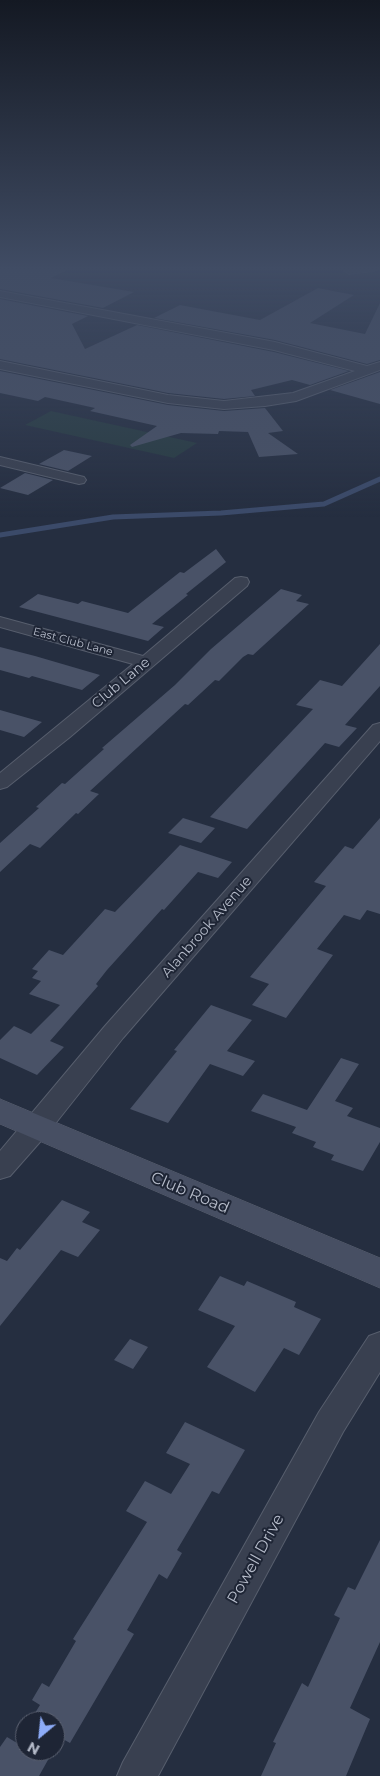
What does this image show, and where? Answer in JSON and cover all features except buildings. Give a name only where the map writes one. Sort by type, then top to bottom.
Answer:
[{"type":"street","points":[[297,351],[374,368]]},
{"type":"street","points":[[0,364],[168,399],[224,405],[296,398],[374,368]]},
{"type":"street","points":[[0,461],[79,480]]},
{"type":"street","name":"Club Lane","points":[[0,783],[63,733],[241,582]]},
{"type":"street","name":"East Club Lane","points":[[0,622],[146,662]]},
{"type":"street","name":"Alanbrook Avenue","points":[[0,1169],[37,1127],[114,1032],[380,730]]},
{"type":"street","points":[[0,759],[20,766]]},
{"type":"street","name":"Club Road","points":[[0,1111],[380,1274]]},
{"type":"street","name":"Powell Drive","points":[[137,1776],[331,1422],[380,1345]]},
{"type":"shaded area","points":[[51,411],[197,443],[174,458],[25,425]]},
{"type":"waterway","points":[[0,535],[113,517],[221,513],[324,504],[380,479]]}]
